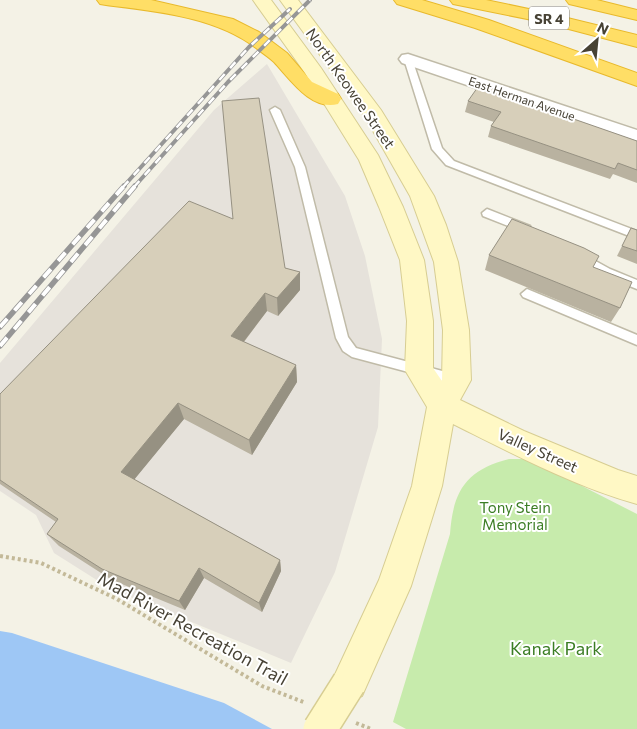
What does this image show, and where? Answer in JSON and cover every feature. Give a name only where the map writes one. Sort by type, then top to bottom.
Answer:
[{"type":"highway","points":[[106,0],[189,12],[226,23],[252,36],[280,57],[305,86],[331,99]]},
{"type":"highway","points":[[403,0],[482,24],[637,80]]},
{"type":"highway","name":"SR 4","points":[[459,0],[543,17],[637,40]]},
{"type":"highway","name":"SR 4","points":[[574,0],[637,16]]},
{"type":"main road","name":"North Keowee Street","points":[[262,0],[331,99],[370,160],[402,232],[412,260],[420,321],[419,370]]},
{"type":"main road","name":"North Keowee Street","points":[[289,0],[383,129],[422,196],[446,262],[456,330],[450,392],[427,486],[394,586],[350,683],[327,718]]},
{"type":"main road","points":[[419,370],[450,392]]},
{"type":"main road","name":"Valley Street","points":[[450,392],[522,444],[615,484],[637,490]]},
{"type":"street","name":"East Herman Avenue","points":[[408,58],[637,137]]},
{"type":"lane","points":[[408,58],[437,149],[450,163],[637,235]]},
{"type":"lane","points":[[275,110],[300,167],[342,338],[352,352],[419,370]]},
{"type":"lane","points":[[487,214],[541,235]]},
{"type":"lane","points":[[574,253],[606,272],[637,285]]},
{"type":"lane","points":[[527,294],[637,340]]},
{"type":"path","name":"Mad River Recreation Trail","points":[[0,556],[41,563],[117,599],[262,686],[327,718],[371,729]]},
{"type":"shaded area","points":[[267,64],[345,196],[365,256],[382,339],[378,427],[335,572],[291,663],[111,589],[54,553],[36,515],[0,491],[0,363],[214,110]]},
{"type":"green space","name":"Kanak Park","points":[[509,459],[529,459],[637,514],[637,729],[406,729],[393,722],[450,534],[454,506],[459,494],[464,484],[482,469]]},
{"type":"water","points":[[0,631],[12,633],[224,703],[272,729],[0,729]]},
{"type":"building","points":[[480,84],[501,91],[499,93],[637,141],[637,170],[618,163],[615,169],[491,126],[501,112],[468,101]]},
{"type":"building","points":[[259,98],[285,268],[300,272],[277,298],[265,293],[231,336],[296,365],[249,440],[178,403],[121,472],[280,560],[259,603],[199,568],[179,601],[102,569],[47,534],[58,519],[0,480],[0,394],[189,201],[233,219],[222,101]]},
{"type":"building","points":[[512,219],[584,248],[599,256],[593,267],[632,282],[620,308],[489,255]]},
{"type":"building","points":[[631,228],[637,230],[637,251],[622,246]]},
{"type":"railway","points":[[134,187],[228,82],[310,0]]},
{"type":"railway","points":[[123,187],[249,47],[290,9]]},
{"type":"railway","points":[[0,327],[124,186]]},
{"type":"railway","points":[[0,346],[135,186]]},
{"type":"park label","name":"Tony Stein Memorial","points":[[515,516]]}]
